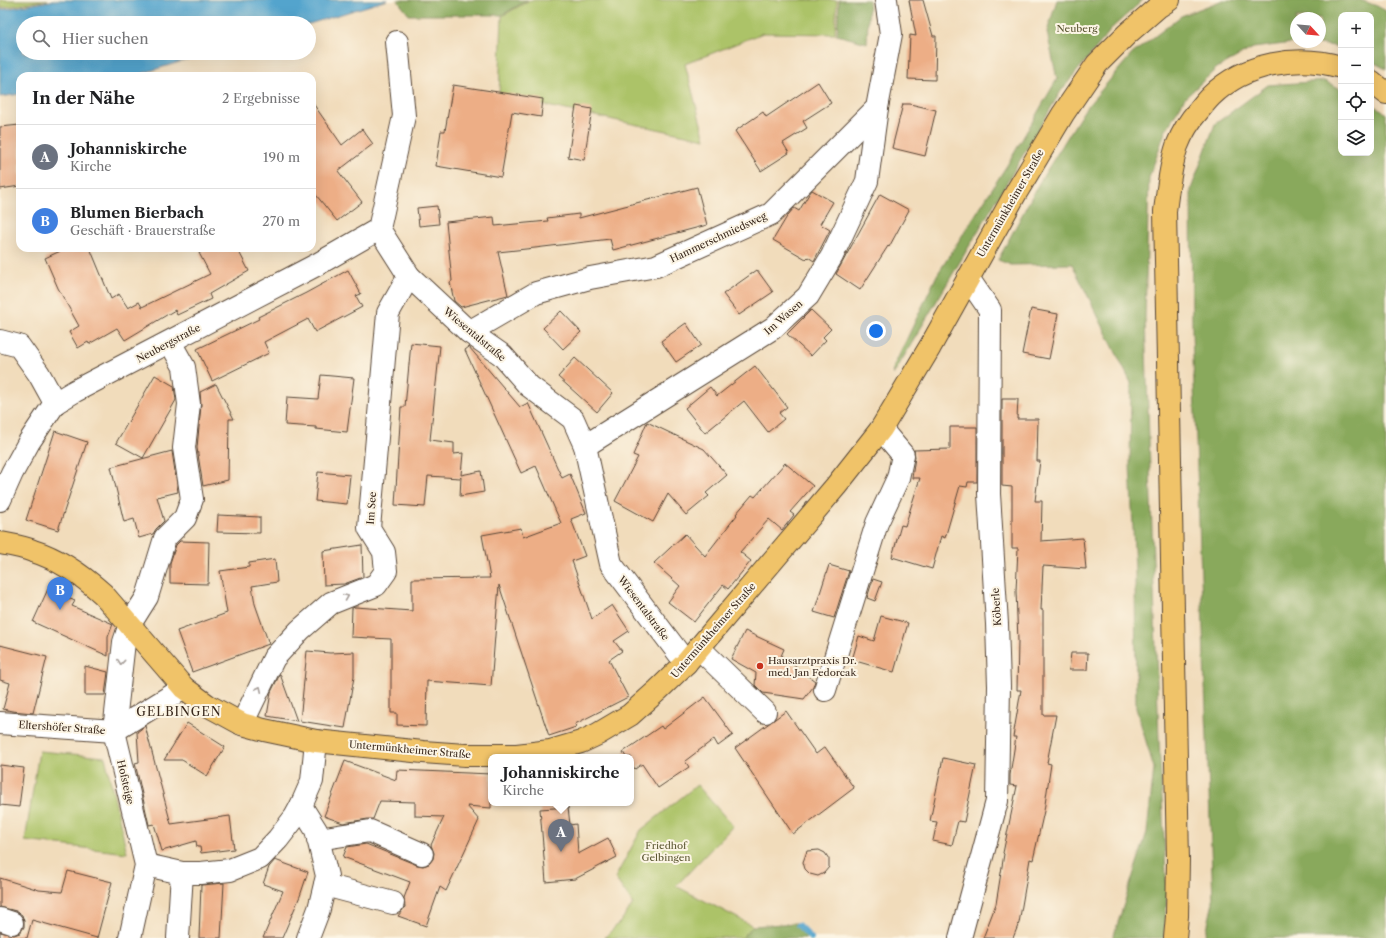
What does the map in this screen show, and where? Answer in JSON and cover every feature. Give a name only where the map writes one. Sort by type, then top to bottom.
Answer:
[{"type":"main road","name":"Untermünkheimer Straße","points":[[530,754],[550,751],[581,742],[598,734],[630,714],[658,690],[693,656],[836,486],[881,429],[1063,114],[1097,64],[1158,7],[1169,0]]},
{"type":"main road","points":[[1175,938],[1178,860],[1164,211],[1170,175],[1178,145],[1190,121],[1212,96],[1234,78],[1261,67],[1288,61],[1308,61],[1338,66]]},
{"type":"main road","points":[[1374,83],[1386,93]]},
{"type":"main road","name":"Untermünkheimer Straße","points":[[0,543],[33,551],[59,562],[79,574],[103,594],[184,688],[207,705],[242,724],[316,741],[423,752],[488,755]]},
{"type":"street","points":[[877,108],[891,34],[886,0]]},
{"type":"street","points":[[379,229],[404,116],[397,42]]},
{"type":"street","name":"Hammerschmiedsweg","points":[[469,332],[536,293],[590,278],[656,266],[771,214],[877,108]]},
{"type":"street","name":"Im Wasen","points":[[585,446],[773,328],[808,296],[832,256],[867,181],[877,108]]},
{"type":"street","name":"Wiesentalstraße","points":[[379,229],[409,276],[469,332],[502,355],[529,386],[573,419],[585,446],[611,564],[693,656],[765,712]]},
{"type":"street","name":"Neubergstraße","points":[[0,500],[12,472],[29,442],[55,403],[75,391],[311,268],[379,229]]},
{"type":"street","name":"Im See","points":[[242,724],[274,658],[300,630],[331,603],[376,585],[386,571],[384,552],[369,528],[388,313],[409,276]]},
{"type":"street","name":"Köberle","points":[[960,938],[997,801],[999,686],[998,624],[989,494],[990,310],[968,278]]},
{"type":"street","points":[[0,341],[19,346],[39,374],[55,403]]},
{"type":"street","name":"Hofsteige","points":[[130,938],[146,865],[114,731],[124,642],[130,624],[147,597],[165,538],[185,518],[192,499],[184,448],[189,404],[184,367],[170,342]]},
{"type":"street","points":[[825,690],[877,523],[898,478],[903,455],[881,429]]},
{"type":"street","name":"Eltershöfer Straße","points":[[0,723],[114,731],[184,688]]},
{"type":"street","points":[[146,865],[182,873],[201,873],[230,870],[260,858],[278,839],[301,806],[312,782],[316,741]]},
{"type":"street","points":[[301,806],[316,830],[327,876],[319,910],[308,938]]},
{"type":"street","points":[[318,839],[370,832],[422,854]]},
{"type":"street","points":[[178,938],[182,873]]},
{"type":"street","points":[[325,885],[393,902]]},
{"type":"green space","points":[[0,0],[48,0],[0,8]]},
{"type":"green space","points":[[397,0],[528,0],[502,15],[409,15]]},
{"type":"green space","points":[[530,0],[837,0],[835,34],[763,33],[685,64],[705,139],[499,96],[502,16]]},
{"type":"green space","points":[[839,0],[869,0],[867,43],[837,35]]},
{"type":"green space","name":"Neuberg","points":[[1057,0],[1143,0],[1114,26],[1061,91],[893,375],[894,366],[937,275],[1009,162],[1057,79],[1047,32]]},
{"type":"green space","points":[[1223,0],[1360,0],[1386,11],[1386,69],[1374,63],[1374,12],[1338,12],[1338,48],[1326,45],[1326,12],[1290,12],[1290,43],[1253,48],[1217,68],[1185,98],[1165,132],[1149,178],[1145,318],[1159,740],[1167,894],[1164,938],[1113,938],[1147,832],[1154,768],[1136,708],[1135,571],[1130,465],[1131,383],[1072,264],[1011,265],[998,260],[1039,183],[1085,109],[1132,54],[1181,16]]},
{"type":"green space","points":[[1324,81],[1338,88],[1338,156],[1374,156],[1374,106],[1382,110],[1386,114],[1386,938],[1205,938],[1213,902],[1192,332],[1191,189],[1215,124],[1268,85]]},
{"type":"green space","points":[[39,751],[105,757],[127,853],[25,841]]},
{"type":"green space","name":"Friedhof Gelbingen","points":[[697,785],[733,826],[676,886],[753,926],[742,938],[604,938],[621,921],[633,904],[615,878],[641,830]]},
{"type":"green space","points":[[796,923],[810,938],[742,938],[753,926]]},
{"type":"water","points":[[56,0],[387,0],[316,22],[316,16],[16,16],[16,60],[187,60],[146,72],[16,72],[16,95],[0,97],[0,10]]},
{"type":"building","points":[[909,0],[923,0],[933,36],[936,36],[935,80],[908,79],[910,35],[916,36]]},
{"type":"building","points":[[818,82],[831,103],[803,121],[807,128],[783,143],[789,153],[761,171],[735,131],[763,112],[766,117]]},
{"type":"building","points":[[453,85],[543,99],[541,117],[512,112],[501,177],[436,166],[441,131],[445,131]]},
{"type":"building","points":[[903,104],[910,104],[936,110],[925,156],[892,148]]},
{"type":"building","points":[[576,106],[592,109],[584,160],[568,157]]},
{"type":"building","points":[[316,108],[342,145],[362,129],[373,144],[338,171],[362,202],[337,221],[316,195]]},
{"type":"building","points":[[16,125],[16,187],[0,189],[0,127]]},
{"type":"building","points":[[697,187],[707,225],[613,250],[610,239],[498,252],[508,295],[461,307],[454,301],[450,282],[452,281],[446,222],[494,217],[495,226],[548,221],[547,218],[579,214],[579,218]]},
{"type":"building","points":[[812,190],[833,202],[820,224],[830,230],[814,261],[808,257],[806,259],[773,240],[788,215],[794,208],[799,211]]},
{"type":"building","points":[[880,194],[909,210],[889,247],[888,246],[860,290],[836,274]]},
{"type":"building","points":[[437,206],[439,224],[419,226],[417,208]]},
{"type":"building","points":[[58,252],[92,252],[111,299],[119,294],[128,308],[139,302],[142,307],[210,274],[199,253],[201,252],[239,252],[249,271],[209,294],[211,299],[177,315],[175,310],[125,340],[117,328],[89,344],[88,342],[78,348],[69,332],[79,326],[58,288],[45,258]]},
{"type":"building","points":[[348,270],[361,294],[356,296],[362,307],[315,332],[308,319],[264,342],[269,353],[212,381],[197,349],[259,319],[258,317]]},
{"type":"building","points":[[757,270],[773,292],[739,315],[723,294]]},
{"type":"building","points":[[1031,309],[1058,314],[1049,359],[1022,354]]},
{"type":"building","points":[[811,310],[831,329],[823,337],[826,340],[811,356],[787,334]]},
{"type":"building","points":[[561,311],[581,332],[563,349],[543,328]]},
{"type":"building","points":[[686,323],[701,345],[676,362],[661,341]]},
{"type":"building","points":[[411,343],[440,346],[430,440],[454,443],[454,454],[463,453],[461,475],[481,471],[484,492],[460,496],[461,477],[428,476],[425,507],[395,505],[401,407],[405,407]]},
{"type":"building","points":[[469,347],[520,407],[528,403],[562,478],[570,474],[586,513],[571,519],[585,556],[572,561],[592,619],[612,605],[629,631],[614,641],[622,651],[609,660],[628,697],[575,724],[576,727],[549,736],[499,585],[491,686],[427,681],[426,726],[397,725],[397,713],[391,713],[391,639],[351,637],[352,608],[412,611],[412,579],[490,578],[482,535],[521,528],[523,537],[561,523],[536,466],[521,473],[465,350]]},
{"type":"building","points":[[575,358],[613,393],[597,412],[558,377]]},
{"type":"building","points":[[755,366],[787,407],[779,413],[784,419],[768,432],[744,401],[705,433],[685,408],[710,387],[717,396]]},
{"type":"building","points":[[155,375],[174,386],[176,400],[143,458],[116,443]]},
{"type":"building","points":[[321,375],[354,378],[347,432],[316,429],[316,427],[285,425],[287,397],[318,399]]},
{"type":"building","points":[[216,384],[234,419],[229,419],[228,480],[203,486],[197,448],[201,405],[200,392]]},
{"type":"building","points":[[1002,399],[1018,399],[1017,419],[1038,419],[1037,461],[1040,461],[1035,501],[1042,501],[1041,541],[1083,538],[1086,569],[1043,566],[1041,610],[1043,610],[1043,715],[1056,715],[1047,763],[1051,764],[1044,811],[1033,860],[1030,859],[1019,923],[1013,938],[983,938],[996,904],[1003,853],[1017,786],[1010,785],[1010,775],[1016,737],[1013,737],[1021,690],[1017,690],[1018,641],[1016,591],[1018,548],[1012,548],[1012,487],[1002,486]]},
{"type":"building","points":[[647,422],[704,449],[727,475],[706,493],[709,496],[686,515],[668,494],[653,522],[615,501],[638,457],[633,455]]},
{"type":"building","points":[[950,427],[977,427],[977,482],[968,482],[967,487],[960,486],[945,538],[941,536],[932,569],[892,557],[901,525],[905,526],[920,478],[912,478],[915,457],[914,450],[950,449]]},
{"type":"building","points":[[55,431],[87,442],[58,530],[26,520]]},
{"type":"building","points":[[172,451],[178,492],[157,497],[164,521],[153,534],[139,538],[134,519],[124,522],[111,467]]},
{"type":"building","points":[[785,463],[813,486],[790,512],[794,515],[782,530],[769,519],[740,552],[751,561],[728,589],[723,585],[694,622],[668,602],[680,586],[654,563],[685,534],[705,556],[752,495],[755,497]]},
{"type":"building","points":[[318,472],[350,475],[347,504],[315,501]]},
{"type":"building","points":[[218,515],[260,517],[260,533],[217,532]]},
{"type":"building","points":[[180,541],[209,542],[208,584],[170,583],[170,563],[176,545]]},
{"type":"building","points":[[362,545],[363,577],[344,584],[324,585],[323,551]]},
{"type":"building","points":[[275,559],[277,582],[252,586],[255,604],[269,644],[192,672],[177,631],[227,613],[220,571],[249,567],[249,563]]},
{"type":"building","points":[[829,565],[849,571],[834,618],[814,612]]},
{"type":"building","points":[[873,579],[882,582],[875,601],[867,598]]},
{"type":"building","points":[[48,589],[75,601],[72,606],[113,624],[108,637],[108,656],[33,622]]},
{"type":"building","points":[[881,616],[908,623],[894,672],[852,660],[859,636],[874,641]]},
{"type":"building","points":[[745,631],[784,649],[781,656],[815,681],[813,687],[804,699],[763,693],[755,685],[756,673],[731,659]]},
{"type":"building","points":[[0,645],[47,657],[33,713],[3,709],[10,683],[0,680]]},
{"type":"building","points":[[307,651],[330,653],[354,652],[354,677],[345,728],[300,721]]},
{"type":"building","points":[[1071,653],[1088,653],[1087,670],[1069,670]]},
{"type":"building","points":[[85,666],[108,672],[105,695],[85,695]]},
{"type":"building","points":[[280,674],[297,721],[267,716],[271,692]]},
{"type":"building","points":[[705,697],[733,735],[718,746],[714,739],[685,761],[689,767],[658,788],[642,764],[635,769],[634,768],[634,754],[624,754],[623,752],[661,726],[663,729]]},
{"type":"building","points":[[786,711],[816,754],[825,747],[854,788],[793,834],[735,748]]},
{"type":"building","points":[[187,723],[225,747],[207,776],[182,760],[164,760]]},
{"type":"building","points":[[145,726],[171,824],[230,816],[234,849],[201,853],[200,847],[197,847],[196,841],[162,851],[154,824],[149,825],[135,763],[139,762],[137,732]]},
{"type":"building","points":[[943,758],[976,765],[964,822],[958,821],[952,845],[933,841],[937,822],[930,821]]},
{"type":"building","points":[[345,761],[396,780],[397,770],[488,774],[488,806],[491,806],[491,808],[467,806],[479,820],[446,891],[440,887],[426,926],[398,916],[405,907],[404,898],[410,882],[343,857],[347,847],[366,844],[417,865],[423,866],[429,864],[433,859],[434,853],[431,845],[444,817],[415,816],[415,802],[380,801],[373,819],[343,823],[324,816]]},
{"type":"building","points":[[0,765],[24,768],[19,807],[0,805]]},
{"type":"building","points":[[568,807],[570,825],[576,824],[578,854],[608,838],[617,857],[575,879],[546,882],[540,809]]},
{"type":"building","points":[[819,850],[825,853],[829,859],[829,867],[824,873],[818,876],[810,874],[805,869],[803,862],[807,851]]},
{"type":"building","points":[[275,860],[308,872],[300,896],[282,938],[263,938],[283,891],[263,884],[269,867]]},
{"type":"building","points":[[68,871],[112,882],[97,938],[32,920],[27,938],[0,938],[0,932],[14,935],[20,933],[24,927],[24,921],[22,915],[16,911],[0,907],[0,878],[39,890],[62,892]]},
{"type":"building","points":[[224,883],[221,938],[199,938],[201,885]]},
{"type":"waterway","points":[[798,925],[811,938]]},
{"type":"place","name":"Blumen Bierbach","points":[[60,610]]},
{"type":"place","name":"Hausarztpraxis Dr. med. Jan Fedorcak","points":[[760,666]]},
{"type":"place","name":"Johanniskirche","points":[[561,852]]},
{"type":"district","name":"GELBINGEN","points":[[179,712]]}]
